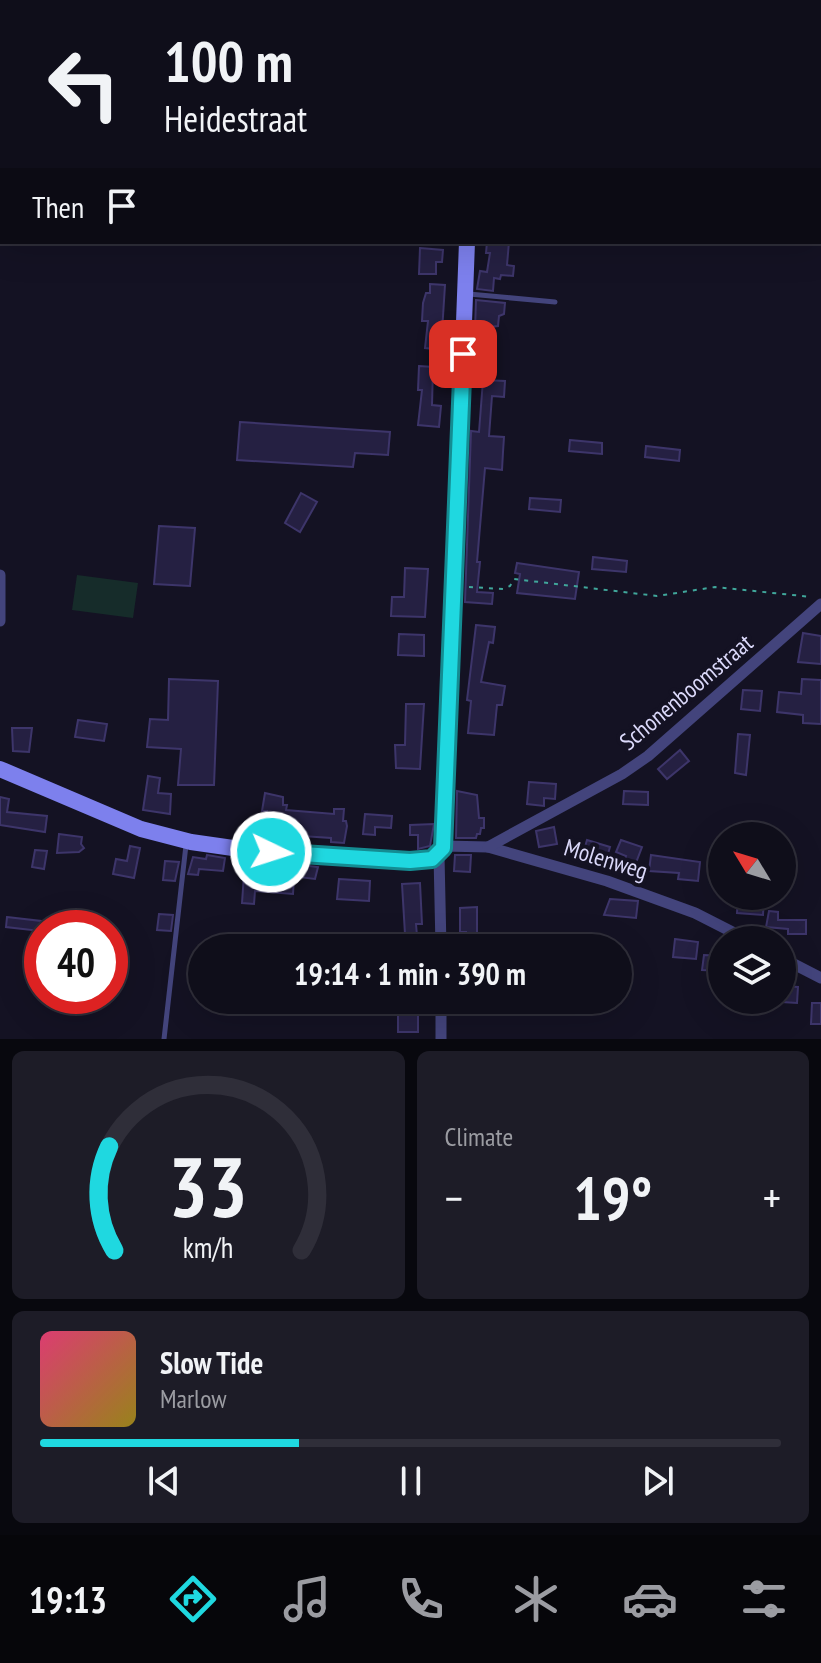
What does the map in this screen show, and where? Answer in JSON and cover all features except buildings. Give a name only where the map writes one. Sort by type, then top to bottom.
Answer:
[{"type":"street","points":[[441,934],[441,851],[455,587],[467,244]]},
{"type":"street","points":[[0,575],[0,621]]},
{"type":"street","name":"Schonenboomstraat","points":[[488,847],[622,774],[648,756],[821,602]]},
{"type":"street","points":[[0,769],[141,829],[187,841],[240,849],[393,861],[429,860],[441,851]]},
{"type":"street","name":"Molenweg","points":[[441,851],[488,847],[652,896],[721,926]]},
{"type":"street","points":[[796,965],[821,978]]},
{"type":"street","points":[[441,1014],[441,1039]]},
{"type":"lane","points":[[465,293],[555,302]]},
{"type":"lane","points":[[164,1039],[187,841]]},
{"type":"path","points":[[455,587],[503,589],[510,586],[514,579],[657,596],[715,587],[821,602]]},
{"type":"green space","points":[[77,575],[138,583],[133,618],[72,610]]},
{"type":"route","points":[[271,852],[410,861],[432,859],[443,848],[463,354]]}]
